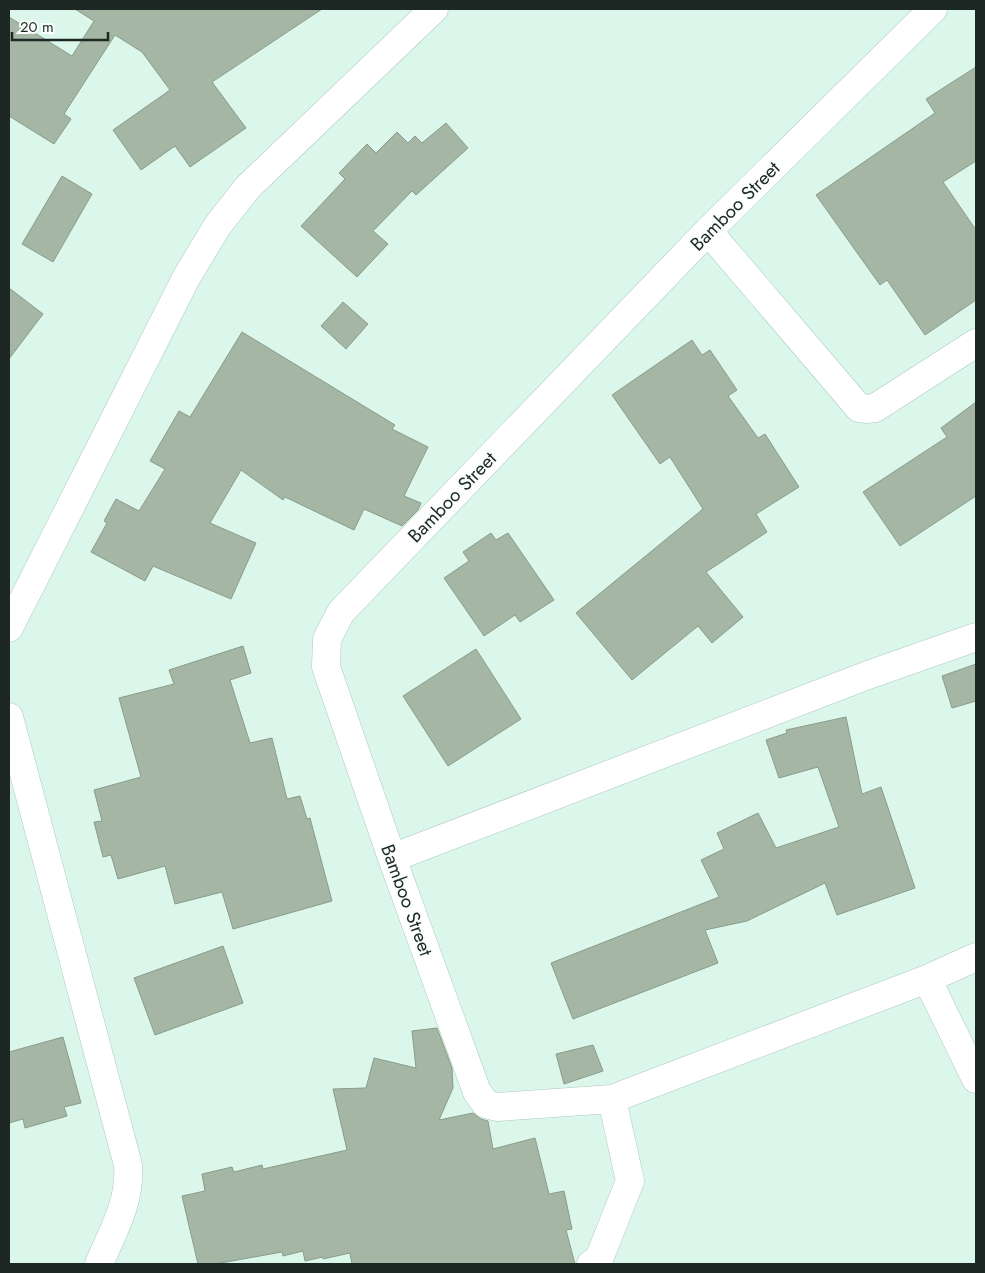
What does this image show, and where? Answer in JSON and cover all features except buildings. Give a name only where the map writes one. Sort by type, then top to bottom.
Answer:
[{"type":"street","points":[[9,628],[186,278],[218,225],[248,187],[434,9]]},
{"type":"street","name":"Bamboo Street","points":[[612,1099],[496,1107],[486,1104],[477,1092],[392,858],[326,667],[327,639],[341,612],[708,232],[932,9]]},
{"type":"street","points":[[708,232],[859,408],[876,408],[976,343]]},
{"type":"street","points":[[392,858],[859,678],[976,637]]},
{"type":"street","points":[[9,717],[128,1165],[129,1182],[126,1200],[99,1264]]},
{"type":"street","points":[[592,1264],[599,1259],[630,1181],[612,1099],[927,979],[976,957]]},
{"type":"street","points":[[927,979],[976,1079]]}]
